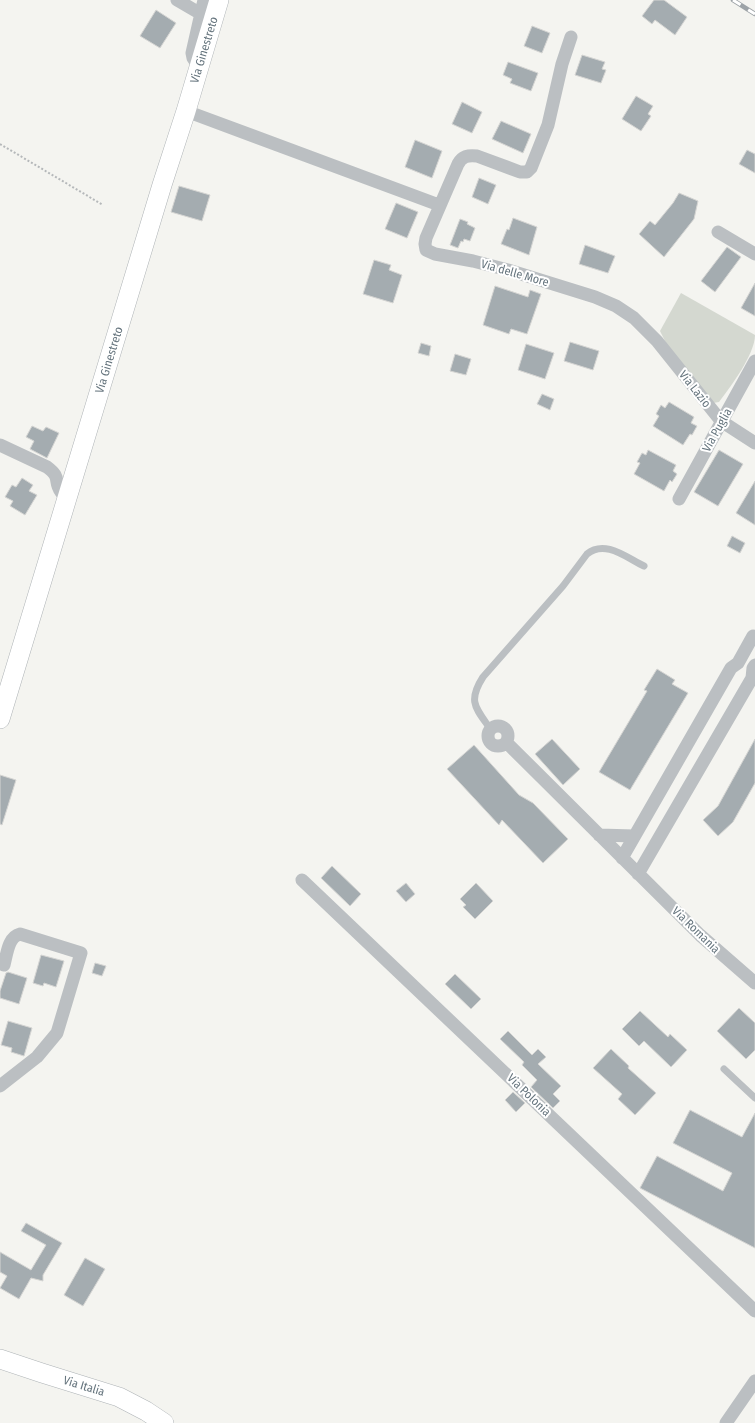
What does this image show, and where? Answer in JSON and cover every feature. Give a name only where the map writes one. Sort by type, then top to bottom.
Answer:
[{"type":"street","points":[[177,0],[201,14]]},
{"type":"street","points":[[199,67],[193,58],[192,53],[204,0]]},
{"type":"street","name":"Via Ginestreto","points":[[0,720],[219,0]]},
{"type":"street","name":"Via delle More","points":[[571,37],[562,64],[548,125],[531,168],[527,172],[520,172],[479,157],[467,156],[459,162],[439,205],[425,241],[425,247],[429,252],[438,255],[495,266],[595,297],[616,306],[642,326]]},
{"type":"street","points":[[186,111],[439,205]]},
{"type":"street","points":[[718,232],[755,254]]},
{"type":"street","name":"Via Lazio","points":[[642,326],[663,348],[721,421],[755,443]]},
{"type":"street","name":"Via Puglia","points":[[679,499],[755,360]]},
{"type":"street","points":[[0,445],[53,471],[56,475],[60,491],[68,499]]},
{"type":"street","points":[[622,858],[731,668],[738,663],[753,636]]},
{"type":"street","points":[[638,874],[752,678],[753,668],[755,665]]},
{"type":"street","name":"Via Romania","points":[[491,730],[489,738],[492,743],[497,746],[501,746],[506,742],[700,935],[755,983]]},
{"type":"street","points":[[599,835],[634,836]]},
{"type":"street","name":"Via Polonia","points":[[302,880],[755,1311]]},
{"type":"street","points":[[0,1086],[37,1057],[57,1032],[81,953],[20,934],[12,938],[4,964]]},
{"type":"street","name":"Via Italia","points":[[0,1359],[119,1397],[146,1411],[164,1423]]},
{"type":"street","points":[[726,1423],[755,1381]]},
{"type":"lane","points":[[491,730],[477,710],[474,702],[474,693],[478,685],[483,677],[563,586],[587,554],[591,550],[605,548],[618,552],[644,566]]},
{"type":"lane","points":[[724,1069],[755,1098]]},
{"type":"path","points":[[0,144],[103,205]]},
{"type":"shaded area","points":[[681,293],[755,335],[754,343],[747,360],[736,379],[719,402],[713,403],[666,343],[660,331]]},
{"type":"building","points":[[654,0],[664,0],[687,17],[675,35],[655,20],[652,24],[642,16]]},
{"type":"building","points":[[156,10],[176,23],[160,48],[140,36]]},
{"type":"building","points":[[532,26],[550,33],[542,53],[524,46]]},
{"type":"building","points":[[582,55],[605,62],[602,69],[606,70],[601,83],[575,75]]},
{"type":"building","points":[[508,62],[538,73],[531,91],[510,83],[512,79],[503,75]]},
{"type":"building","points":[[636,96],[653,106],[648,114],[651,116],[641,131],[622,119]]},
{"type":"building","points":[[462,102],[482,112],[472,133],[452,124]]},
{"type":"building","points":[[501,121],[531,134],[523,153],[492,139]]},
{"type":"building","points":[[415,140],[442,151],[432,178],[405,167]]},
{"type":"building","points":[[747,150],[755,154],[755,173],[739,164]]},
{"type":"building","points":[[479,178],[496,185],[488,204],[472,197]]},
{"type":"building","points":[[179,186],[210,195],[202,221],[171,212]]},
{"type":"building","points":[[679,193],[698,201],[694,219],[664,257],[639,234],[650,221],[655,225]]},
{"type":"building","points":[[396,203],[418,212],[407,238],[385,229]]},
{"type":"building","points":[[513,218],[537,227],[529,255],[501,244],[507,229],[509,230]]},
{"type":"building","points":[[460,219],[468,222],[467,224],[475,228],[470,241],[464,239],[463,242],[461,241],[458,248],[450,245]]},
{"type":"building","points":[[585,245],[615,256],[608,273],[579,264]]},
{"type":"building","points":[[727,247],[741,257],[715,292],[701,281]]},
{"type":"building","points":[[374,260],[391,265],[389,270],[402,275],[393,303],[363,294]]},
{"type":"building","points":[[755,283],[755,316],[741,308]]},
{"type":"building","points":[[495,286],[528,297],[530,290],[541,294],[527,334],[511,329],[509,334],[483,325]]},
{"type":"building","points":[[570,342],[599,351],[593,370],[564,361]]},
{"type":"building","points":[[421,343],[431,346],[429,356],[418,353]]},
{"type":"building","points":[[526,344],[554,353],[545,379],[518,370]]},
{"type":"building","points":[[455,354],[471,359],[466,375],[450,371]]},
{"type":"building","points":[[542,394],[554,399],[550,410],[537,404]]},
{"type":"building","points":[[669,402],[694,417],[691,423],[697,426],[692,435],[690,434],[683,445],[653,426],[659,416],[656,414],[661,405],[665,408]]},
{"type":"building","points":[[32,426],[43,431],[46,427],[59,433],[47,458],[30,449],[34,441],[26,437]]},
{"type":"building","points":[[648,450],[676,465],[673,471],[677,474],[672,482],[670,480],[664,491],[634,474],[640,463],[637,462],[642,453],[646,455]]},
{"type":"building","points":[[719,450],[743,464],[718,506],[694,492]]},
{"type":"building","points":[[22,478],[33,485],[29,491],[37,495],[25,515],[10,506],[13,501],[5,497],[12,485],[16,487]]},
{"type":"building","points":[[755,481],[755,525],[736,513]]},
{"type":"building","points":[[732,536],[745,543],[740,553],[727,546]]},
{"type":"building","points":[[657,669],[675,680],[672,684],[688,693],[630,790],[599,772],[647,691],[644,690]]},
{"type":"building","points":[[552,739],[580,769],[563,785],[535,754]]},
{"type":"building","points":[[755,739],[755,783],[733,822],[718,836],[703,820],[718,806]]},
{"type":"building","points":[[474,745],[519,795],[533,803],[568,839],[543,863],[502,820],[499,825],[447,769]]},
{"type":"building","points":[[0,775],[16,780],[2,825],[0,824]]},
{"type":"building","points":[[332,866],[361,894],[350,906],[321,878]]},
{"type":"building","points":[[406,883],[415,894],[406,902],[396,891]]},
{"type":"building","points":[[476,883],[493,901],[475,919],[463,907],[466,905],[460,899]]},
{"type":"building","points":[[41,955],[64,961],[56,987],[44,983],[43,986],[33,983]]},
{"type":"building","points":[[95,963],[106,966],[102,976],[92,973]]},
{"type":"building","points":[[8,972],[27,978],[19,1004],[0,998],[0,991],[6,973]]},
{"type":"building","points":[[455,974],[481,999],[471,1009],[445,984]]},
{"type":"building","points":[[739,1008],[755,1023],[755,1050],[746,1059],[717,1031]]},
{"type":"building","points":[[640,1011],[668,1037],[670,1034],[687,1050],[671,1067],[644,1041],[639,1046],[622,1029]]},
{"type":"building","points":[[8,1021],[32,1028],[24,1056],[11,1052],[12,1048],[1,1045]]},
{"type":"building","points":[[508,1031],[532,1055],[538,1049],[546,1057],[538,1064],[561,1086],[553,1094],[560,1101],[553,1108],[531,1087],[537,1080],[522,1065],[524,1062],[500,1039]]},
{"type":"building","points":[[611,1049],[629,1066],[628,1068],[656,1093],[635,1115],[618,1099],[622,1094],[593,1068]]},
{"type":"building","points":[[513,1092],[525,1103],[516,1112],[505,1100]]},
{"type":"building","points":[[690,1110],[742,1137],[755,1113],[755,1248],[640,1188],[657,1156],[723,1191],[732,1173],[673,1143]]},
{"type":"building","points":[[26,1223],[62,1243],[43,1275],[43,1281],[31,1278],[19,1299],[0,1288],[7,1276],[0,1272],[0,1252],[31,1270],[46,1245],[21,1231]]},
{"type":"building","points":[[85,1258],[105,1269],[83,1306],[64,1295]]},
{"type":"railway","points":[[733,0],[755,14]]}]
